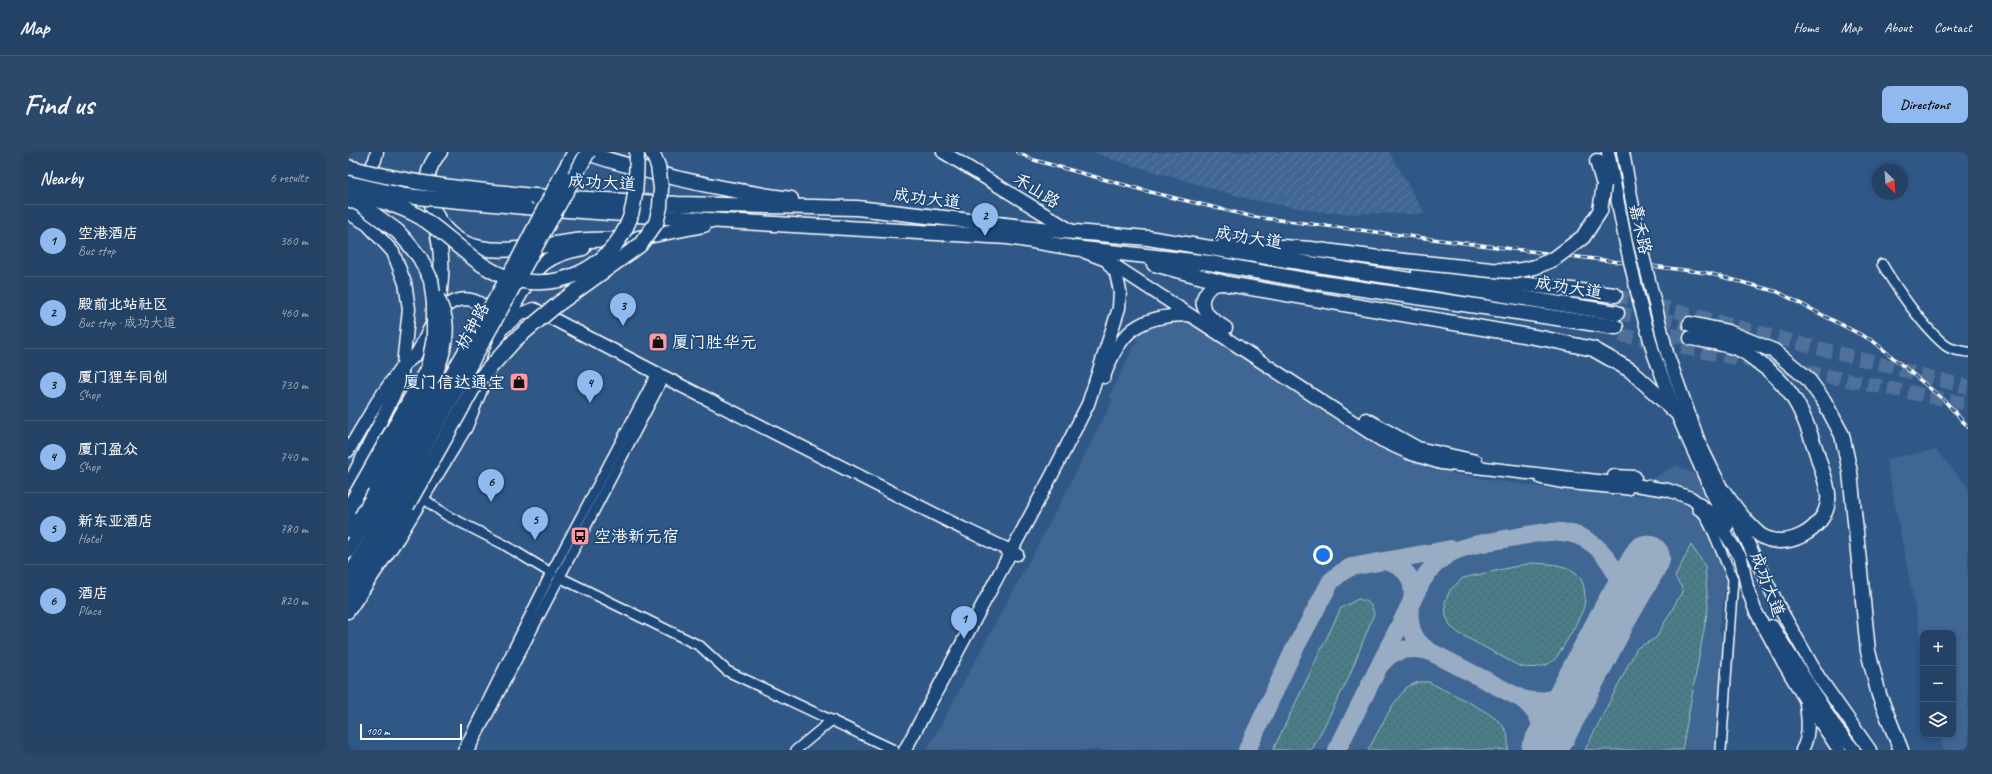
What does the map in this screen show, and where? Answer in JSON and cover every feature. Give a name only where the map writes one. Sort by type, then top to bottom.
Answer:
[{"type":"highway","points":[[438,313],[443,271],[442,249],[426,187],[431,162],[440,152]]},
{"type":"highway","name":"枋钟路","points":[[348,578],[575,152]]},
{"type":"highway","points":[[584,152],[621,164],[711,185],[780,198],[856,208]]},
{"type":"highway","name":"枋钟路","points":[[348,551],[391,495],[577,174],[588,152]]},
{"type":"highway","points":[[348,194],[384,202],[419,217],[483,265],[501,275],[522,282],[550,282],[572,277],[596,265],[608,253],[622,234],[630,218],[636,192],[637,152]]},
{"type":"highway","points":[[348,530],[391,495],[476,383],[515,340],[558,304],[640,244],[656,223],[660,207],[661,188],[658,166],[652,152]]},
{"type":"highway","points":[[1148,238],[1311,249],[1386,259],[1491,270],[1516,271],[1535,267],[1554,259],[1583,237],[1600,211],[1609,185],[1600,155]]},
{"type":"highway","name":"成功大道","points":[[348,167],[376,175],[454,189],[534,196],[678,204],[856,208],[1050,230],[1148,238],[1618,325],[1316,282],[1210,264],[1106,256]]},
{"type":"highway","name":"成功大道","points":[[348,183],[405,196],[524,207],[723,221],[1008,237],[1074,248],[1228,284],[1546,338],[1593,349],[1630,370],[1676,412]]},
{"type":"highway","points":[[426,187],[434,213],[449,234],[458,241],[481,249],[508,249],[577,241],[629,239]]},
{"type":"highway","points":[[348,199],[360,204],[397,230],[420,258],[431,280],[446,321],[444,354],[391,495],[348,598]]},
{"type":"highway","points":[[499,331],[534,273],[546,262],[570,250],[723,221]]},
{"type":"highway","points":[[1197,247],[1615,295]]},
{"type":"highway","points":[[348,508],[428,368],[434,338],[434,303],[431,280]]},
{"type":"highway","name":"成功大道","points":[[1723,491],[1746,522],[1762,536],[1779,541],[1798,537],[1814,529],[1823,516],[1828,501],[1824,477],[1801,409],[1787,387],[1766,367],[1741,350],[1690,331],[1728,332],[1774,351],[1806,378],[1824,401],[1842,435],[1850,472],[1868,651],[1880,695],[1901,750]]},
{"type":"main road","points":[[348,486],[401,381],[409,309],[405,283],[393,252],[367,224],[350,214],[357,195],[375,160],[377,152]]},
{"type":"main road","name":"禾山路","points":[[943,152],[1072,231]]},
{"type":"main road","name":"嘉禾路","points":[[1623,152],[1639,240],[1667,354],[1699,442],[1779,607],[1818,676],[1870,750]]},
{"type":"main road","name":"嘉禾路","points":[[1609,185],[1626,244],[1654,355],[1676,412],[1741,558]]},
{"type":"main road","points":[[913,750],[1088,404],[1119,308],[1120,291],[1116,273],[1106,256]]},
{"type":"main road","name":"成功大道","points":[[1106,256],[1145,286],[1381,440],[1409,453],[1441,463],[1654,488],[1668,490],[1691,498],[1713,515],[1741,558],[1747,587],[1756,610],[1806,701],[1839,750]]},
{"type":"main road","points":[[1228,284],[1214,284],[1206,290],[1202,306],[1214,321],[1379,428],[1418,448],[1484,462],[1635,477]]},
{"type":"main road","points":[[348,451],[377,402],[403,365],[416,354],[438,313],[451,302],[465,298],[476,301],[493,315],[499,331],[500,342],[466,427],[398,538],[348,612]]},
{"type":"main road","points":[[499,331],[520,314],[534,309],[660,375],[962,528],[1014,552]]},
{"type":"main road","points":[[905,750],[1094,406],[1109,364],[1122,340],[1135,326],[1155,318],[1172,315],[1189,315]]},
{"type":"main road","points":[[1741,558],[1763,611],[1836,728],[1854,750]]},
{"type":"main road","points":[[1802,750],[1805,745],[1808,724],[1806,701]]},
{"type":"street","points":[[1882,264],[1919,316],[1945,346],[1968,352]]},
{"type":"street","points":[[463,750],[660,375]]},
{"type":"street","points":[[1495,470],[1565,484],[1662,494],[1685,500],[1704,514],[1733,579],[1721,750]]},
{"type":"street","points":[[423,498],[446,515],[503,544],[555,575],[700,646],[727,671],[894,750]]},
{"type":"street","points":[[470,750],[555,575]]},
{"type":"street","points":[[796,750],[832,720]]},
{"type":"shaded area","points":[[1093,152],[1389,152],[1425,214],[1329,213],[1252,200],[1114,160]]},
{"type":"shaded area","points":[[1177,320],[1200,328],[1407,459],[1452,471],[1452,474],[1577,492],[1580,490],[1643,496],[1651,480],[1676,465],[1703,478],[1712,496],[1702,517],[1727,577],[1719,631],[1724,639],[1715,750],[927,750],[1053,517],[1113,400],[1109,397],[1134,346],[1138,341],[1135,336],[1149,326]]},
{"type":"shaded area","points":[[1936,450],[1968,487],[1968,750],[1943,750],[1941,738],[1956,738],[1956,630],[1920,630],[1920,633],[1886,459]]},
{"type":"green space","points":[[1691,545],[1705,566],[1708,608],[1682,750],[1585,750],[1637,648],[1656,638],[1683,590],[1675,577]]},
{"type":"green space","points":[[1531,563],[1559,565],[1575,572],[1583,583],[1585,597],[1583,610],[1580,617],[1557,657],[1546,665],[1533,668],[1519,666],[1460,634],[1451,627],[1446,616],[1445,602],[1450,590],[1463,578]]},
{"type":"green space","points":[[1358,599],[1369,604],[1374,614],[1348,679],[1312,750],[1273,750],[1341,608]]},
{"type":"green space","points":[[1418,682],[1429,682],[1471,703],[1492,716],[1505,729],[1508,739],[1508,750],[1368,750],[1392,706],[1407,687]]},
{"type":"taxiway","points":[[1337,750],[1422,581],[1439,561],[1468,546],[1536,533],[1560,532],[1579,536],[1599,549],[1607,558],[1617,579],[1619,602],[1615,615],[1591,661],[1574,684],[1563,693],[1551,699],[1538,701],[1522,699],[1537,715],[1543,728],[1544,742],[1542,750]]},
{"type":"taxiway","points":[[1247,750],[1293,652],[1331,581],[1351,567],[1451,549]]},
{"type":"taxiway","points":[[1385,561],[1404,570],[1408,575],[1412,586],[1412,601]]},
{"type":"taxiway","points":[[1410,606],[1412,632],[1423,647],[1522,699]]},
{"type":"taxiway","points":[[1381,664],[1391,655],[1403,650],[1416,649],[1429,651]]},
{"type":"runway","points":[[1544,750],[1615,614],[1647,558]]},
{"type":"tunnel","points":[[1615,295],[1968,387]]},
{"type":"tunnel","points":[[1617,313],[1690,324]]},
{"type":"tunnel","points":[[1650,332],[1691,338]]},
{"type":"tunnel","points":[[1620,335],[1968,404]]},
{"type":"railway","points":[[1017,152],[1034,160],[1150,192],[1254,217],[1708,273],[1778,292],[1873,341],[1944,400],[1968,427]]},
{"type":"place","name":"殿前北站社区","points":[[985,236]]},
{"type":"place","name":"厦门狸车同创","points":[[623,326]]},
{"type":"place","name":"厦门胜华元","points":[[658,342]]},
{"type":"place","name":"厦门信达通宝","points":[[519,382]]},
{"type":"place","name":"厦门盈众","points":[[590,403]]},
{"type":"place","name":"酒店","points":[[491,502]]},
{"type":"place","name":"空港新元宿","points":[[580,536]]},
{"type":"place","name":"新东亚酒店","points":[[535,540]]},
{"type":"place","name":"空港酒店","points":[[964,639]]}]
